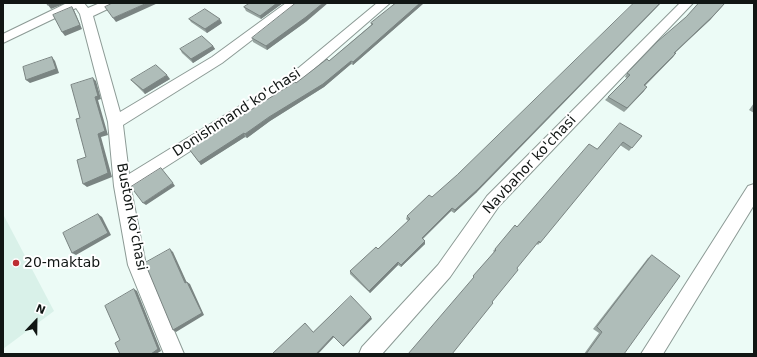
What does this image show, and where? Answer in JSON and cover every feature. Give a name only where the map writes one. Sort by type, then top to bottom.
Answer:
[{"type":"street","points":[[3,39],[80,7],[110,3]]},
{"type":"street","points":[[115,122],[217,60],[294,3]]},
{"type":"street","name":"Donishmand ko'chasi","points":[[122,186],[295,78],[384,3]]},
{"type":"street","name":"Navbahor ko'chasi","points":[[369,354],[444,271],[493,201],[687,3]]},
{"type":"street","name":"Buston ko'chasi","points":[[80,7],[115,122],[122,186],[137,265],[174,354]]},
{"type":"street","points":[[651,354],[754,191]]},
{"type":"shaded area","name":"20-maktab","points":[[3,214],[54,311],[3,349]]},
{"type":"building","points":[[113,3],[147,3],[113,18],[105,7]]},
{"type":"building","points":[[250,3],[277,3],[260,16],[244,7]]},
{"type":"building","points":[[296,3],[323,3],[266,46],[252,38]]},
{"type":"building","points":[[396,3],[420,3],[353,62],[351,61],[323,84],[199,162],[189,149],[295,82],[296,83],[327,59],[329,61],[373,24],[371,23]]},
{"type":"building","points":[[634,3],[660,3],[478,189],[455,210],[452,208],[422,238],[425,241],[401,265],[398,262],[369,291],[350,271],[376,247],[378,249],[410,219],[407,216],[429,195],[432,197],[457,175]]},
{"type":"building","points":[[699,3],[725,3],[644,85],[647,87],[627,108],[608,97],[630,75],[627,73],[658,41],[686,17]]},
{"type":"building","points":[[72,7],[80,25],[62,32],[53,15]]},
{"type":"building","points":[[205,9],[220,19],[205,29],[189,19]]},
{"type":"building","points":[[202,36],[213,46],[191,59],[180,49]]},
{"type":"building","points":[[52,57],[56,69],[26,80],[23,67]]},
{"type":"building","points":[[156,65],[167,75],[143,90],[131,80]]},
{"type":"building","points":[[93,78],[98,96],[95,97],[105,131],[98,134],[108,173],[83,184],[77,160],[86,157],[76,119],[80,118],[71,85]]},
{"type":"building","points":[[620,123],[642,136],[632,148],[623,142],[540,243],[539,241],[517,268],[518,270],[452,354],[408,354],[474,277],[473,276],[496,250],[495,249],[515,225],[517,227],[589,144],[597,149]]},
{"type":"building","points":[[161,168],[173,183],[143,203],[131,187]]},
{"type":"building","points":[[98,214],[108,233],[72,253],[63,233]]},
{"type":"building","points":[[170,249],[185,283],[187,282],[202,313],[173,330],[145,263]]},
{"type":"building","points":[[652,255],[680,276],[624,354],[586,354],[602,332],[597,327]]},
{"type":"building","points":[[134,289],[158,349],[151,354],[120,354],[115,343],[120,340],[105,306]]},
{"type":"building","points":[[351,296],[371,317],[343,346],[333,336],[316,354],[272,354],[305,323],[313,332]]},
{"type":"place","name":"20-maktab","points":[[16,263]]}]
